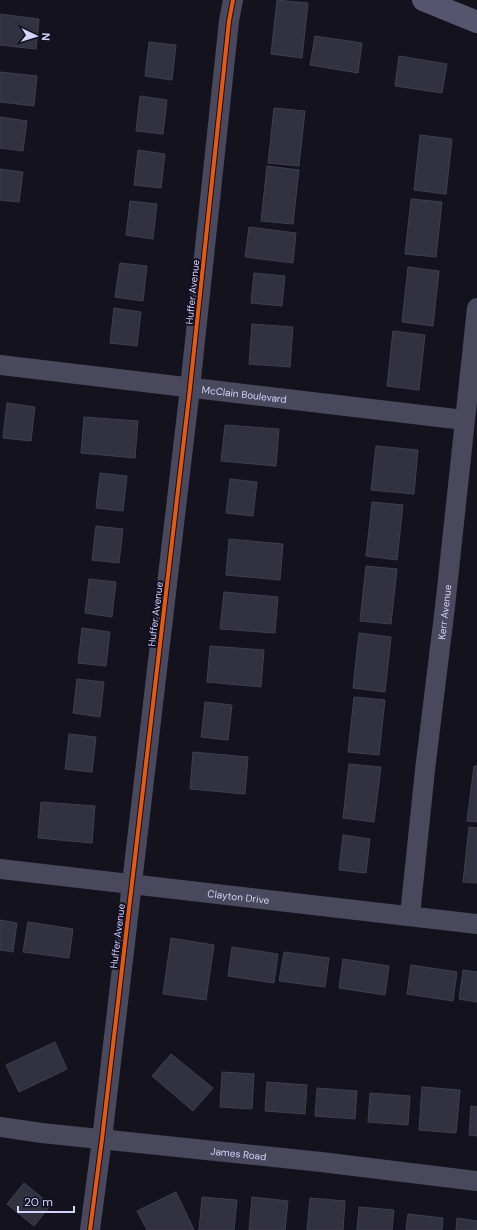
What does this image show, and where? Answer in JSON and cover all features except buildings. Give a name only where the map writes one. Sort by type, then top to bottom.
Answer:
[{"type":"street","name":"Huffer Avenue","points":[[90,1230],[190,388],[228,29],[233,0]]},
{"type":"street","points":[[423,0],[477,22]]},
{"type":"street","name":"Kerr Avenue","points":[[410,915],[477,308]]},
{"type":"street","name":"McClain Boulevard","points":[[0,365],[464,420]]},
{"type":"street","name":"Clayton Drive","points":[[0,869],[410,915],[477,924]]},
{"type":"street","name":"James Road","points":[[0,1127],[321,1162],[477,1181]]},
{"type":"cycle path","points":[[90,1230],[190,388],[229,21],[233,0]]}]
